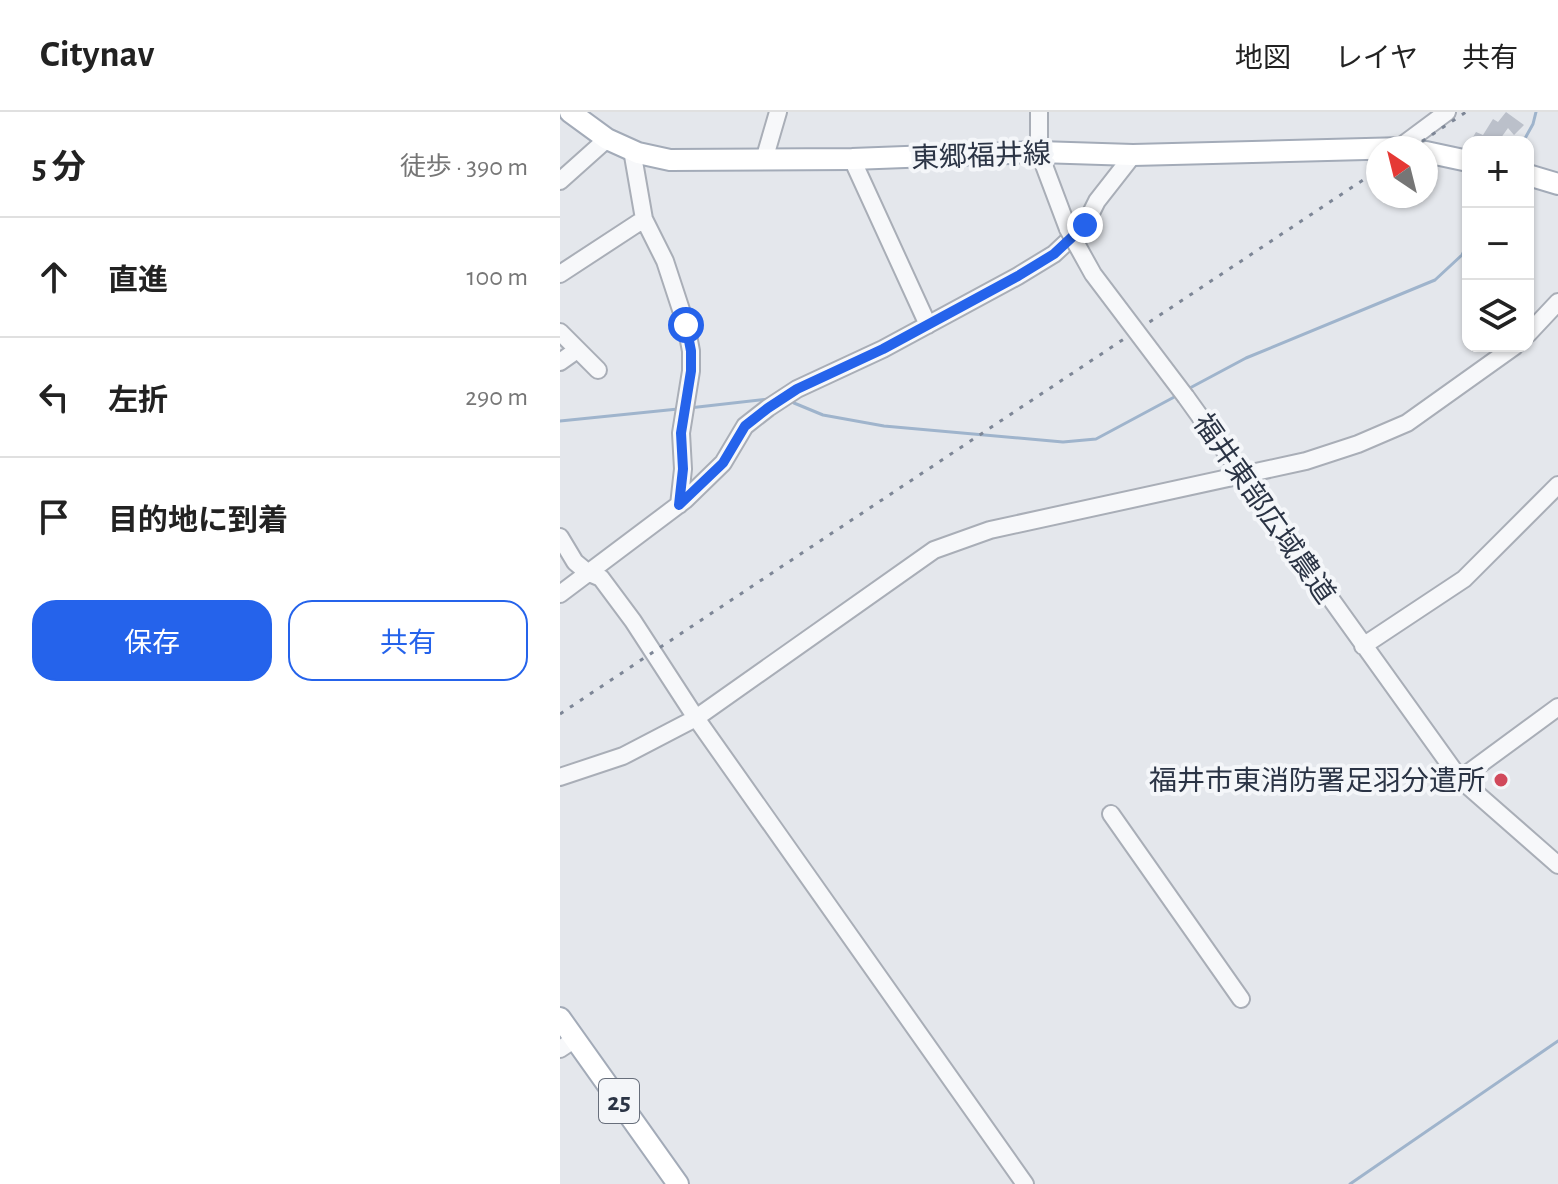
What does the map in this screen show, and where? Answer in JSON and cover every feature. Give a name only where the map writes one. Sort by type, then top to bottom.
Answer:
[{"type":"main road","name":"東郷福井線","points":[[570,112],[607,139],[632,150],[670,160],[1366,149]]},
{"type":"main road","points":[[1438,155],[1462,160]]},
{"type":"main road","points":[[1534,177],[1558,184]]},
{"type":"main road","name":"25","points":[[560,1018],[567,1044],[678,1184]]},
{"type":"street","points":[[764,160],[778,112]]},
{"type":"street","name":"福井東部広域農道","points":[[1039,112],[1039,152],[1068,229],[1093,274],[1186,397],[1460,779],[1558,865]]},
{"type":"street","points":[[1417,136],[1447,112]]},
{"type":"street","points":[[560,181],[607,139]]},
{"type":"street","points":[[632,150],[644,219],[665,261],[686,325],[691,351],[679,505]]},
{"type":"street","points":[[560,594],[679,505],[723,463],[745,426],[768,408],[797,389],[928,325],[1054,254],[1085,225],[1097,201],[1133,155]]},
{"type":"street","points":[[852,159],[928,325]]},
{"type":"street","points":[[560,274],[644,219]]},
{"type":"street","points":[[1534,328],[1558,302]]},
{"type":"street","points":[[560,332],[598,370]]},
{"type":"street","points":[[560,362],[577,350]]},
{"type":"street","points":[[560,777],[623,756],[696,718],[934,550],[990,530],[1306,461],[1407,423],[1507,352]]},
{"type":"street","points":[[1363,646],[1464,579],[1558,485]]},
{"type":"street","points":[[560,537],[575,562],[601,578],[633,621],[696,718],[1025,1184]]},
{"type":"street","points":[[1460,779],[1558,707]]},
{"type":"street","points":[[1111,814],[1241,999]]},
{"type":"building","points":[[1506,112],[1524,125],[1514,135],[1508,128],[1502,136],[1474,136],[1476,132],[1483,135],[1493,119],[1498,122]]},
{"type":"waterway","points":[[1526,136],[1536,112]]},
{"type":"waterway","points":[[1188,389],[1246,358],[1435,280],[1462,255]]},
{"type":"waterway","points":[[794,403],[823,415],[884,426],[1063,442],[1096,439],[1178,395]]},
{"type":"waterway","points":[[689,408],[769,399]]},
{"type":"waterway","points":[[560,421],[678,409]]},
{"type":"waterway","points":[[1350,1184],[1558,1041]]},
{"type":"railway","points":[[1430,136],[1466,112]]},
{"type":"railway","points":[[560,714],[1366,178]]},
{"type":"place","name":"福井市東消防署足羽分遣所","points":[[1501,780]]},
{"type":"route","points":[[686,325],[691,371],[681,433],[683,469],[679,505],[723,463],[745,426],[768,408],[797,389],[883,349],[1018,276],[1054,254],[1085,225]]}]
